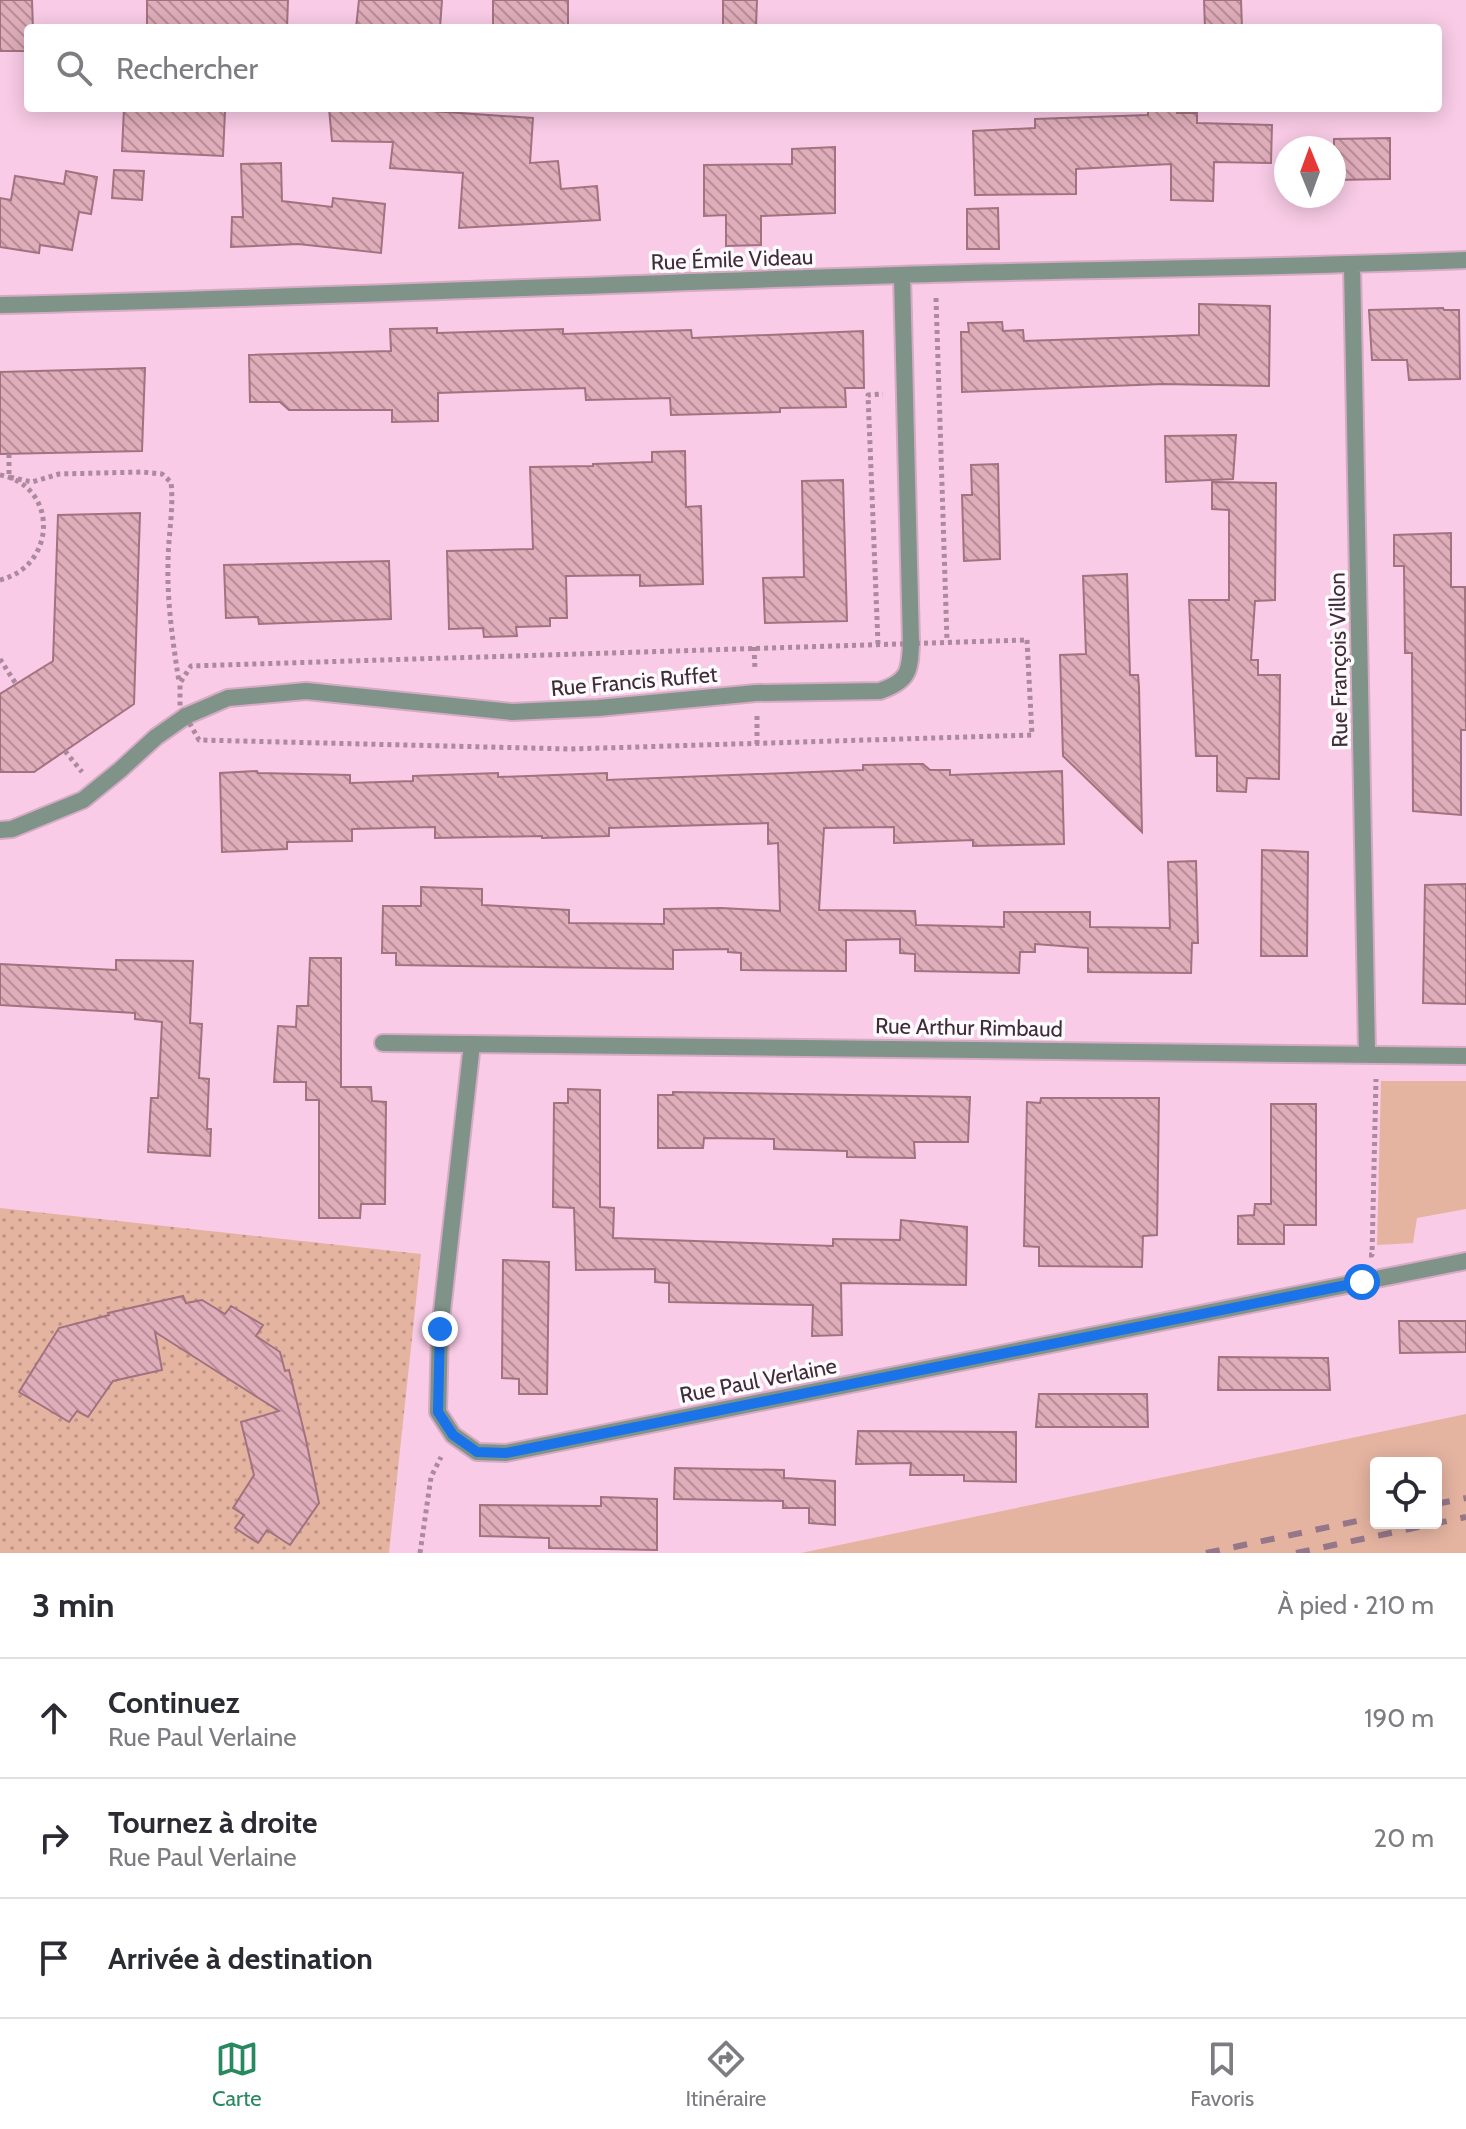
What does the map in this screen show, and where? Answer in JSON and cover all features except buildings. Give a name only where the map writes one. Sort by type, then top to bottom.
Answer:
[{"type":"street","name":"Rue Émile Videau","points":[[0,305],[1466,260]]},
{"type":"street","name":"Rue François Villon","points":[[1352,265],[1367,1053]]},
{"type":"street","name":"Rue Francis Ruffet","points":[[0,830],[12,829],[83,800],[166,730],[186,716],[228,698],[306,691],[512,712],[598,708],[756,693],[880,691],[895,686],[905,679],[910,664],[911,643],[902,275]]},
{"type":"street","name":"Rue Arthur Rimbaud","points":[[383,1043],[1466,1056]]},
{"type":"street","points":[[453,1435],[438,1412],[440,1329],[472,1044]]},
{"type":"street","name":"Rue Paul Verlaine","points":[[453,1435],[477,1452],[506,1453],[1466,1261]]},
{"type":"path","points":[[9,454],[9,477]]},
{"type":"path","points":[[0,475],[32,482],[59,474],[142,472],[162,474],[171,482],[167,565],[172,636],[180,683]]},
{"type":"path","points":[[0,580],[12,577],[27,567],[38,553],[43,535],[43,517],[37,500],[25,486],[9,477]]},
{"type":"path","points":[[0,659],[16,684]]},
{"type":"path","points":[[1362,1282],[1357,1259],[1372,1255],[1376,1079],[1395,1073],[1394,1054]]},
{"type":"path","points":[[420,1553],[431,1477],[453,1435]]},
{"type":"shaded area","points":[[1381,1081],[1466,1081],[1466,1209],[1417,1218],[1413,1243],[1377,1245]]},
{"type":"shaded area","points":[[0,1208],[421,1254],[389,1553],[0,1553]]},
{"type":"shaded area","points":[[1466,1414],[1466,1553],[801,1553]]},
{"type":"railway","points":[[1442,1503],[1466,1498]]},
{"type":"railway","points":[[1296,1553],[1466,1517]]},
{"type":"railway","points":[[1206,1553],[1370,1518]]},
{"type":"route","points":[[440,1329],[438,1412],[453,1435],[477,1452],[506,1453],[1362,1282]]}]
